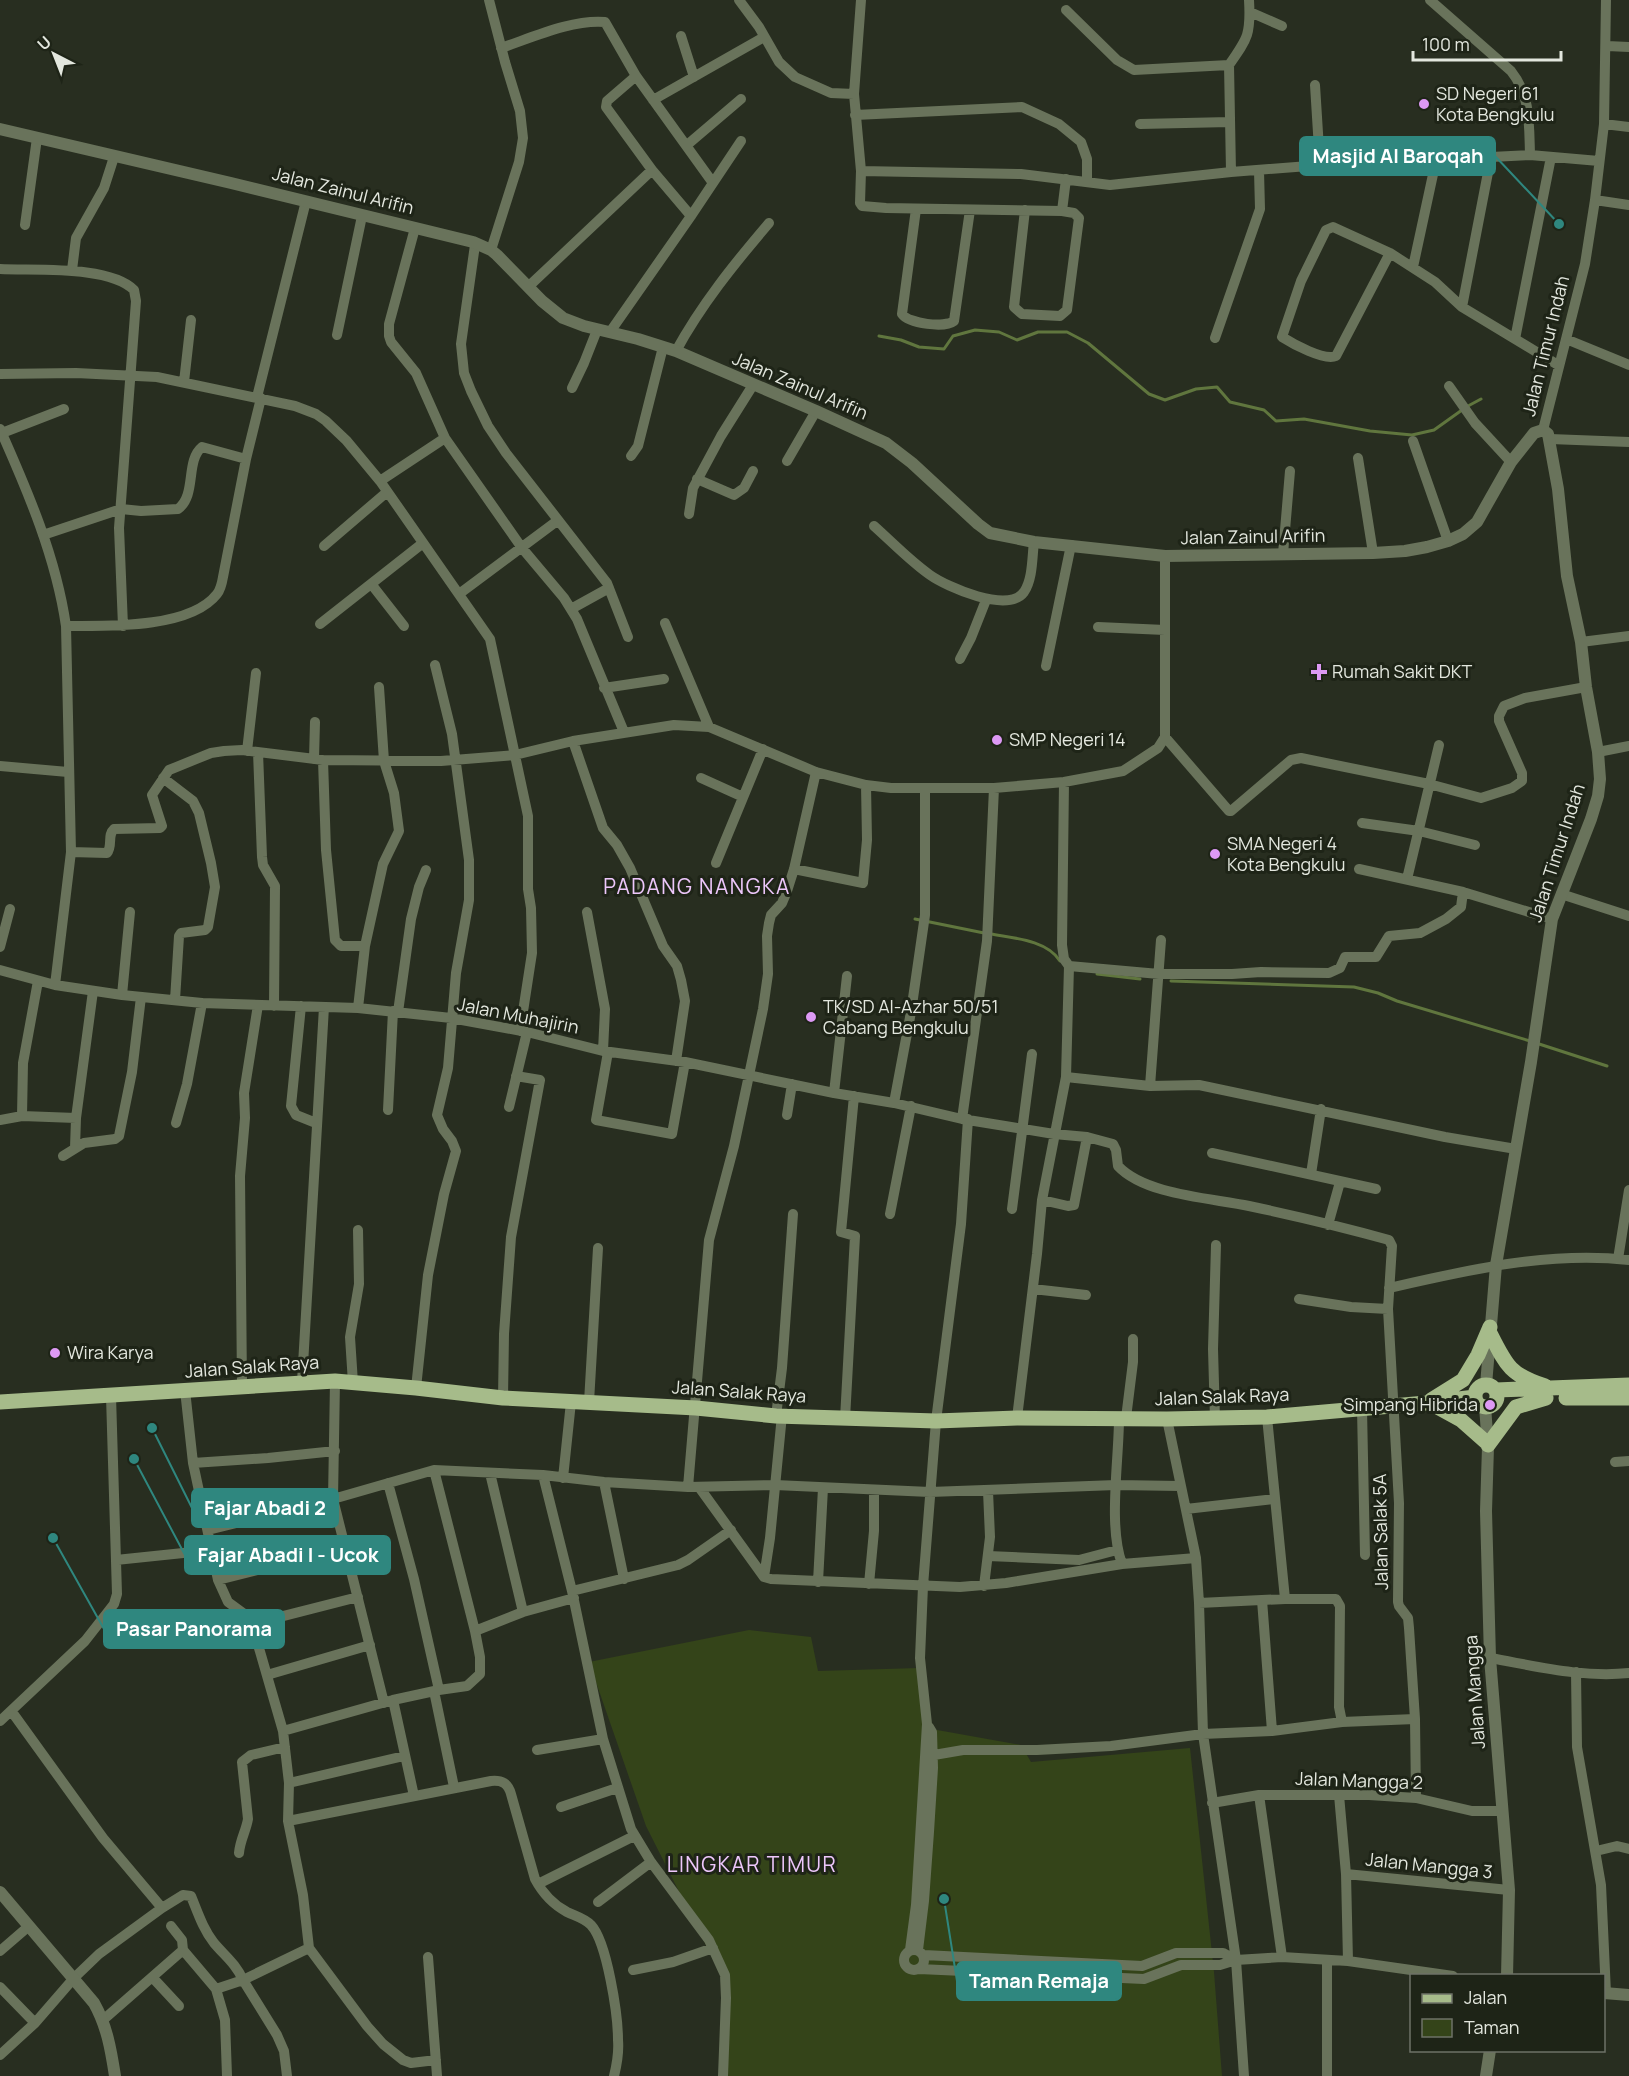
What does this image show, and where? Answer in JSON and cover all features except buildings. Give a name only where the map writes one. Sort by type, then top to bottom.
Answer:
[{"type":"main road","points":[[1490,1330],[1506,1364],[1521,1377],[1549,1394],[1629,1398]]},
{"type":"main road","points":[[1490,1330],[1463,1380],[1428,1403],[1461,1420],[1488,1444],[1516,1407],[1549,1394],[1629,1385]]},
{"type":"main road","name":"Jalan Salak Raya","points":[[0,1402],[335,1381],[503,1398],[696,1408],[779,1416],[845,1419],[1215,1419],[1267,1418],[1488,1395],[1549,1394]]},
{"type":"street","points":[[489,0],[520,111],[523,138],[519,162],[490,250]]},
{"type":"street","points":[[739,0],[759,27],[779,62],[795,77],[831,93],[854,94]]},
{"type":"street","points":[[861,0],[854,94],[862,206],[866,208],[1025,210],[1074,213],[1079,218],[1067,310],[1060,316],[1022,314],[1014,307],[1025,210]]},
{"type":"street","points":[[1231,172],[1229,65],[1246,41],[1249,28],[1249,0]]},
{"type":"street","points":[[1430,0],[1511,71],[1520,82],[1528,105],[1530,155]]},
{"type":"street","name":"Jalan Timur Indah","points":[[1488,1395],[1490,1330],[1496,1265],[1531,1062],[1552,919],[1598,796],[1600,779],[1581,642],[1567,576],[1558,489],[1547,435],[1558,364],[1585,264],[1594,200],[1604,124],[1606,0]]},
{"type":"street","points":[[1066,10],[1117,60],[1134,70],[1229,65]]},
{"type":"street","points":[[1250,12],[1281,26]]},
{"type":"street","points":[[501,48],[570,26],[591,21],[605,22],[636,76],[713,183]]},
{"type":"street","points":[[681,36],[694,77]]},
{"type":"street","points":[[653,100],[764,37]]},
{"type":"street","points":[[1607,46],[1629,47]]},
{"type":"street","points":[[636,76],[607,101],[606,107],[652,170],[691,216]]},
{"type":"street","points":[[1315,86],[1320,165]]},
{"type":"street","points":[[687,145],[741,99]]},
{"type":"street","points":[[855,115],[1022,107],[1059,124],[1081,142],[1087,159],[1088,182]]},
{"type":"street","points":[[1140,124],[1230,122]]},
{"type":"street","points":[[1604,124],[1629,127]]},
{"type":"street","name":"Jalan Zainul Arifin","points":[[0,129],[463,239],[490,250],[563,318],[597,330],[670,349],[886,443],[912,463],[990,533],[1034,542],[1165,556],[1405,551],[1448,541],[1463,534],[1478,522],[1511,462],[1534,434],[1547,435]]},
{"type":"street","points":[[25,225],[37,138]]},
{"type":"street","points":[[610,332],[741,141]]},
{"type":"street","points":[[861,171],[1021,174],[1110,185],[1231,172],[1437,156],[1491,158],[1530,155],[1599,161]]},
{"type":"street","points":[[1413,267],[1437,156]]},
{"type":"street","points":[[72,270],[76,238],[104,188],[114,157]]},
{"type":"street","points":[[1515,339],[1551,157]]},
{"type":"street","points":[[1462,307],[1491,158]]},
{"type":"street","points":[[528,287],[652,170]]},
{"type":"street","points":[[1215,338],[1260,209],[1259,171]]},
{"type":"street","points":[[1062,211],[1066,179]]},
{"type":"street","points":[[1594,200],[1629,205]]},
{"type":"street","points":[[66,626],[136,626],[163,621],[201,606],[218,593],[259,398],[306,201]]},
{"type":"street","points":[[916,209],[902,314],[907,321],[944,326],[954,321],[970,210]]},
{"type":"street","points":[[337,335],[362,216]]},
{"type":"street","points":[[631,456],[638,446],[670,349],[732,266],[769,223]]},
{"type":"street","points":[[1390,253],[1335,356],[1327,358],[1282,337],[1301,281],[1328,228],[1333,226],[1390,253],[1413,267],[1435,282],[1462,307],[1558,364]]},
{"type":"street","points":[[415,228],[389,324],[389,336],[416,373],[445,438],[522,548],[571,609],[624,732]]},
{"type":"street","points":[[476,245],[462,344],[464,373],[488,426],[522,475],[609,588],[628,636]]},
{"type":"street","points":[[0,269],[72,270],[106,276],[123,282],[134,290],[136,301],[119,528],[123,626]]},
{"type":"street","points":[[184,382],[191,320]]},
{"type":"street","points":[[572,388],[597,330]]},
{"type":"street","points":[[1566,339],[1629,365]]},
{"type":"street","points":[[0,374],[131,375],[184,382],[295,406],[316,414],[326,420],[346,440],[380,481],[459,594],[490,639],[528,816],[528,889],[531,908],[532,953],[524,1032],[509,1107]]},
{"type":"street","points":[[689,514],[690,494],[697,479],[753,385]]},
{"type":"street","points":[[1449,386],[1475,423],[1511,462]]},
{"type":"street","points":[[55,985],[71,852],[66,626],[61,595],[43,535],[1,431],[64,409]]},
{"type":"street","points":[[787,461],[816,411]]},
{"type":"street","points":[[1547,435],[1629,442]]},
{"type":"street","points":[[380,481],[445,438]]},
{"type":"street","points":[[1413,441],[1448,541]]},
{"type":"street","points":[[43,535],[121,509],[167,511],[182,507],[186,500],[197,454],[202,447],[246,459]]},
{"type":"street","points":[[1358,458],[1373,553]]},
{"type":"street","points":[[697,479],[734,495],[744,488],[753,471]]},
{"type":"street","points":[[1283,554],[1290,471]]},
{"type":"street","points":[[324,546],[387,492]]},
{"type":"street","points":[[459,594],[557,521]]},
{"type":"street","points":[[874,526],[931,576],[986,600],[1013,599],[1023,593],[1029,581],[1034,542]]},
{"type":"street","points":[[320,624],[423,543]]},
{"type":"street","points":[[1046,666],[1071,545]]},
{"type":"street","points":[[71,852],[106,854],[114,829],[160,828],[162,826],[152,795],[163,778],[169,770],[211,753],[253,751],[319,759],[455,759],[515,755],[573,741],[674,725],[709,728],[816,772],[866,785],[994,788],[1064,782],[1123,771],[1158,748],[1165,737],[1165,556]]},
{"type":"street","points":[[372,585],[404,626]]},
{"type":"street","points":[[571,609],[609,588]]},
{"type":"street","points":[[960,659],[986,600]]},
{"type":"street","points":[[665,623],[709,728]]},
{"type":"street","points":[[1098,627],[1165,630]]},
{"type":"street","points":[[1581,642],[1629,636]]},
{"type":"street","points":[[416,1388],[428,1275],[444,1194],[456,1151],[437,1115],[448,1068],[456,973],[469,900],[469,860],[455,759],[449,718],[435,665]]},
{"type":"street","points":[[256,673],[253,751],[262,857],[263,865],[275,886],[274,1006]]},
{"type":"street","points":[[604,688],[664,680]]},
{"type":"street","points":[[358,1008],[365,946],[383,864],[399,831],[394,793],[384,760],[379,687]]},
{"type":"street","points":[[1165,737],[1229,811],[1295,759],[1301,758],[1429,784],[1481,798],[1517,786],[1523,777],[1499,721],[1501,709],[1525,698],[1586,687]]},
{"type":"street","points":[[315,723],[335,940],[341,946],[365,946]]},
{"type":"street","points":[[573,741],[595,806],[630,868],[663,946],[677,966],[681,980],[685,1001],[672,1134],[596,1120],[606,1051],[605,1010],[587,912]]},
{"type":"street","points":[[1407,879],[1439,745]]},
{"type":"street","points":[[1598,752],[1629,746]]},
{"type":"street","points":[[717,863],[763,749]]},
{"type":"street","points":[[0,766],[68,772]]},
{"type":"street","points":[[816,772],[794,869],[784,897],[771,915],[769,923],[765,998],[727,1176],[709,1240],[696,1408],[694,1486],[731,1530],[764,1577],[771,1579],[923,1586],[984,1586],[1122,1564],[1196,1558]]},
{"type":"street","points":[[163,778],[197,806],[211,862],[214,887],[208,927],[205,930],[190,930],[178,936],[175,1000]]},
{"type":"street","points":[[701,778],[743,797]]},
{"type":"street","points":[[1017,1418],[1042,1200],[1066,1077],[1069,971],[1062,945],[1064,782]]},
{"type":"street","points":[[794,869],[863,883],[867,840],[866,785]]},
{"type":"street","points":[[894,1102],[926,915],[925,788]]},
{"type":"street","points":[[919,1969],[924,1963],[917,1952],[916,1905],[927,1724],[920,1658],[923,1586],[936,1420],[961,1224],[965,1119],[987,941],[994,788]]},
{"type":"street","points":[[1362,823],[1419,831],[1475,845]]},
{"type":"street","points":[[1359,869],[1463,892],[1552,919]]},
{"type":"street","points":[[388,1110],[396,1012],[411,919],[418,887],[426,870]]},
{"type":"street","points":[[1069,971],[1159,974],[1329,973],[1340,968],[1345,957],[1376,957],[1389,936],[1419,933],[1446,919],[1461,907],[1463,892]]},
{"type":"street","points":[[1561,894],[1629,916]]},
{"type":"street","points":[[0,947],[10,909]]},
{"type":"street","points":[[122,995],[130,912]]},
{"type":"street","points":[[1150,1086],[1161,940]]},
{"type":"street","name":"Jalan Muhajirin","points":[[0,970],[55,985],[122,995],[202,1003],[358,1008],[451,1018],[606,1051],[680,1061],[834,1093],[894,1102],[965,1119],[1086,1137],[1113,1144],[1116,1149],[1118,1166],[1123,1172],[1161,1190],[1244,1205],[1328,1225]]},
{"type":"street","points":[[834,1093],[847,976]]},
{"type":"street","points":[[22,1116],[23,1063],[38,981]]},
{"type":"street","points":[[75,1148],[76,1118],[93,991]]},
{"type":"street","points":[[63,1156],[84,1143],[115,1139],[119,1136],[132,1072],[141,997]]},
{"type":"street","points":[[176,1123],[187,1084],[202,1003]]},
{"type":"street","points":[[242,1386],[240,1176],[244,1118],[243,1093],[258,1005]]},
{"type":"street","points":[[302,1006],[291,1106],[296,1115],[316,1123]]},
{"type":"street","points":[[302,1382],[324,1007]]},
{"type":"street","points":[[1012,1209],[1032,1054]]},
{"type":"street","points":[[503,1398],[511,1237],[540,1080],[516,1076]]},
{"type":"street","points":[[1066,1077],[1150,1086],[1199,1085],[1445,1137],[1516,1149]]},
{"type":"street","points":[[787,1114],[792,1084]]},
{"type":"street","points":[[845,1419],[848,1329],[855,1236],[841,1232],[854,1096]]},
{"type":"street","points":[[890,1214],[911,1106]]},
{"type":"street","points":[[1311,1174],[1321,1109]]},
{"type":"street","points":[[0,1120],[22,1116],[76,1118]]},
{"type":"street","points":[[1042,1200],[1068,1206],[1074,1205],[1086,1137]]},
{"type":"street","points":[[1212,1153],[1376,1189]]},
{"type":"street","points":[[1328,1225],[1340,1182]]},
{"type":"street","points":[[1389,1288],[1496,1265],[1565,1257],[1623,1260],[1629,1193]]},
{"type":"street","points":[[764,1577],[775,1485],[793,1214]]},
{"type":"street","name":"Jalan Salak 5A","points":[[1328,1225],[1389,1240],[1392,1246],[1389,1309],[1399,1503],[1398,1602],[1408,1618],[1409,1628],[1415,1719],[1416,1798]]},
{"type":"street","points":[[353,1383],[350,1336],[358,1284],[358,1230]]},
{"type":"street","points":[[1215,1419],[1213,1349],[1216,1245]]},
{"type":"street","points":[[589,1402],[598,1248]]},
{"type":"street","points":[[1033,1289],[1086,1295]]},
{"type":"street","points":[[1299,1299],[1351,1307],[1389,1309]]},
{"type":"street","points":[[1122,1564],[1117,1550],[1116,1485],[1123,1418],[1133,1362],[1133,1340]]},
{"type":"street","points":[[335,1381],[333,1499],[370,1645],[389,1702],[414,1796]]},
{"type":"street","points":[[185,1390],[193,1463],[218,1580],[228,1602],[243,1613],[252,1624],[282,1731],[289,1783],[288,1821],[303,1895],[309,1948],[383,2044],[403,2060],[411,2063],[436,2060]]},
{"type":"street","name":"Jalan Mangga","points":[[1488,1395],[1486,1511],[1490,1658],[1509,1890],[1507,1974]]},
{"type":"street","points":[[0,1721],[86,1641],[109,1612],[117,1594],[111,1396]]},
{"type":"street","points":[[563,1478],[571,1402]]},
{"type":"street","points":[[1362,1409],[1365,1555]]},
{"type":"street","points":[[1267,1418],[1285,1599]]},
{"type":"street","points":[[1167,1419],[1196,1558],[1203,1734],[1236,1960],[1244,2076]]},
{"type":"street","points":[[193,1463],[335,1451]]},
{"type":"street","points":[[1615,1462],[1629,1461]]},
{"type":"street","points":[[208,1530],[333,1499],[434,1470],[543,1475],[603,1482],[694,1486],[775,1485],[930,1492],[1116,1485],[1180,1486]]},
{"type":"street","points":[[282,1731],[437,1690],[467,1686],[480,1674],[480,1657],[475,1631],[434,1470]]},
{"type":"street","points":[[490,1473],[523,1612]]},
{"type":"street","points":[[543,1475],[573,1594],[603,1739],[634,1836],[702,1930],[713,1948],[727,1985],[723,2076]]},
{"type":"street","points":[[603,1482],[624,1579]]},
{"type":"street","points":[[388,1484],[414,1579],[454,1787]]},
{"type":"street","points":[[818,1582],[823,1488]]},
{"type":"street","points":[[869,1584],[874,1531],[874,1490]]},
{"type":"street","points":[[984,1586],[990,1537],[988,1491]]},
{"type":"street","points":[[1186,1509],[1274,1499]]},
{"type":"street","points":[[475,1631],[573,1594],[678,1565],[695,1556],[731,1530]]},
{"type":"street","points":[[218,1580],[345,1548]]},
{"type":"street","points":[[116,1560],[212,1550]]},
{"type":"street","points":[[988,1556],[1079,1560],[1117,1550]]},
{"type":"street","points":[[212,1639],[252,1624],[358,1597]]},
{"type":"street","points":[[1199,1603],[1336,1599],[1340,1606],[1339,1707],[1342,1722]]},
{"type":"street","points":[[1262,1600],[1272,1731]]},
{"type":"street","points":[[267,1676],[370,1645]]},
{"type":"street","points":[[1490,1658],[1607,1676],[1629,1673]]},
{"type":"street","points":[[1576,1672],[1577,1747],[1596,1851],[1603,1907],[1605,1974]]},
{"type":"street","points":[[12,1712],[103,1838],[162,1908]]},
{"type":"street","points":[[933,1755],[963,1750],[1037,1750],[1111,1746],[1203,1734],[1272,1731],[1342,1722],[1415,1719]]},
{"type":"street","points":[[917,1952],[924,1901],[933,1755],[933,1732],[927,1724]]},
{"type":"street","points":[[537,1750],[603,1739]]},
{"type":"street","points":[[239,1853],[240,1840],[248,1819],[242,1762],[251,1755],[285,1747]]},
{"type":"street","points":[[289,1783],[404,1756]]},
{"type":"street","points":[[288,1821],[491,1780],[502,1781],[506,1784],[538,1884],[556,1906],[586,1921],[596,1931],[599,1938],[609,1974],[617,2024],[618,2042],[614,2076]]},
{"type":"street","points":[[561,1807],[617,1788]]},
{"type":"street","points":[[1259,1795],[1282,1958]]},
{"type":"street","name":"Jalan Mangga 2","points":[[1212,1803],[1259,1795],[1339,1795],[1416,1798],[1442,1802],[1461,1809],[1503,1811]]},
{"type":"street","points":[[1339,1795],[1346,1874],[1348,1961]]},
{"type":"street","points":[[538,1884],[634,1836]]},
{"type":"street","points":[[1596,1851],[1617,1846],[1629,1849]]},
{"type":"street","points":[[598,1902],[651,1862]]},
{"type":"street","name":"Jalan Mangga 3","points":[[1346,1874],[1509,1890]]},
{"type":"street","points":[[0,1892],[94,2003],[103,2020],[110,2044],[115,2076]]},
{"type":"street","points":[[0,2055],[35,2023],[74,1978],[99,1954],[183,1895],[191,1896],[203,1926],[214,1943],[234,1963],[257,2000],[284,2051],[287,2076]]},
{"type":"street","points":[[0,1951],[29,1926]]},
{"type":"street","points":[[171,1926],[182,1940],[183,1950],[216,1989],[225,2020],[227,2076]]},
{"type":"street","points":[[216,1989],[243,1980],[309,1948]]},
{"type":"street","points":[[633,1970],[673,1962],[713,1948]]},
{"type":"street","points":[[103,2020],[183,1950]]},
{"type":"street","points":[[1236,1960],[1223,1953],[1176,1953],[1142,1966],[917,1952],[905,1956],[905,1964],[910,1970],[1144,1979],[1181,1965],[1220,1965],[1236,1960],[1282,1958],[1348,1961],[1439,1974]]},
{"type":"street","points":[[428,1957],[437,2076]]},
{"type":"street","points":[[1327,1959],[1327,2076]]},
{"type":"street","points":[[153,1978],[179,2006]]},
{"type":"street","points":[[0,1988],[35,2023]]},
{"type":"street","points":[[1605,1993],[1629,1995]]},
{"type":"street","points":[[1486,2076],[1490,2052]]},
{"type":"green space","points":[[749,1630],[811,1637],[818,1671],[919,1668],[926,1728],[1021,1745],[1031,1762],[1190,1748],[1214,1972],[1222,2076],[728,2076],[722,1977],[646,1826],[589,1662]]},
{"type":"waterway","points":[[879,336],[901,340],[919,347],[944,349],[953,336],[975,330],[999,332],[1017,340],[1038,332],[1067,332],[1088,343],[1149,394],[1165,400],[1196,389],[1217,387],[1230,402],[1264,410],[1276,421],[1304,419],[1370,431],[1412,435],[1434,430],[1462,410]]},
{"type":"waterway","points":[[1468,406],[1481,399]]},
{"type":"waterway","points":[[915,919],[984,933]]},
{"type":"waterway","points":[[991,934],[1038,944],[1047,948],[1060,961]]},
{"type":"waterway","points":[[1097,974],[1140,979]]},
{"type":"waterway","points":[[1171,981],[1354,987],[1530,1041]]},
{"type":"waterway","points":[[1536,1043],[1607,1066]]},
{"type":"place","name":"SD Negeri 61 Kota Bengkulu","points":[[1424,104]]},
{"type":"place","name":"Masjid Al Baroqah","points":[[1559,224]]},
{"type":"place","name":"Rumah Sakit DKT","points":[[1319,672]]},
{"type":"place","name":"SMP Negeri 14","points":[[997,740]]},
{"type":"place","name":"SMA Negeri 4 Kota Bengkulu","points":[[1215,854]]},
{"type":"place","name":"TK/SD Al-Azhar 50/51 Cabang Bengkulu","points":[[811,1017]]},
{"type":"place","name":"Wira Karya","points":[[55,1353]]},
{"type":"place","name":"Simpang Hibrida","points":[[1490,1405]]},
{"type":"place","name":"Fajar Abadi 2","points":[[152,1428]]},
{"type":"place","name":"Fajar Abadi I - Ucok","points":[[134,1459]]},
{"type":"place","name":"Pasar Panorama","points":[[53,1538]]},
{"type":"place","name":"Taman Remaja","points":[[944,1899]]},
{"type":"district","name":"PADANG NANGKA","points":[[697,887]]},
{"type":"district","name":"LINGKAR TIMUR","points":[[752,1865]]}]
